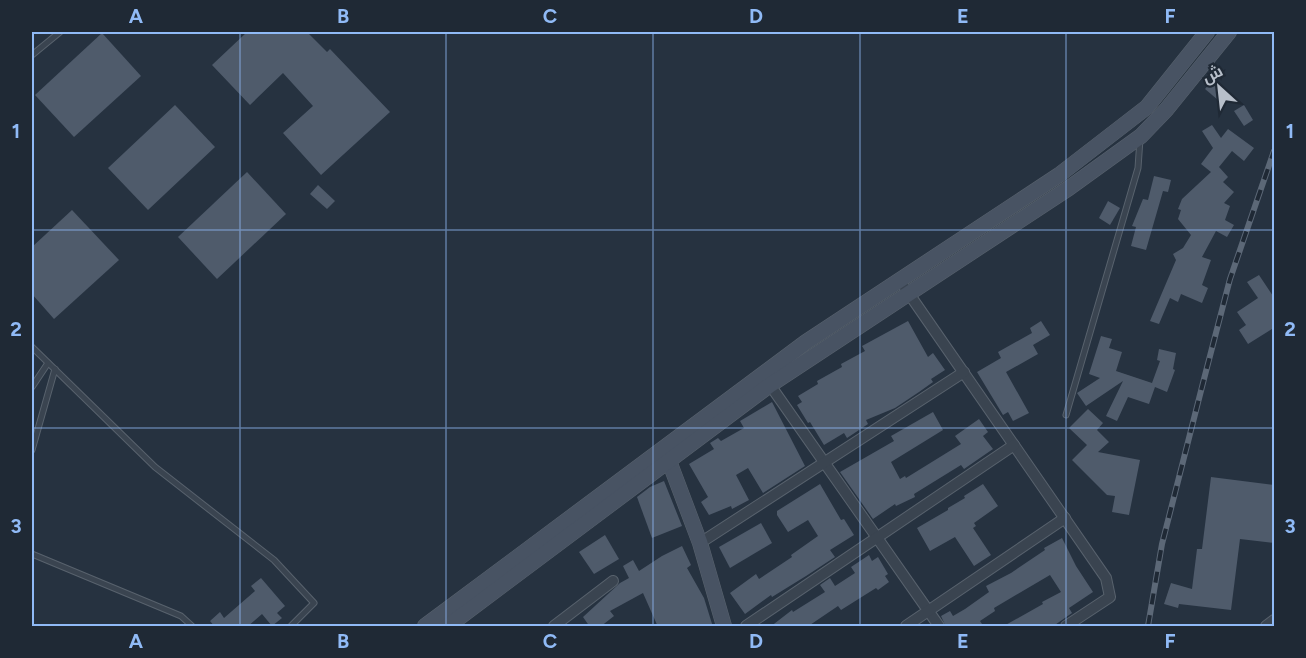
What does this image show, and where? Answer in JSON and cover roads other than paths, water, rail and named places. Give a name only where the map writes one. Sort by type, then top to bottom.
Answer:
[{"type":"main road","points":[[424,627],[667,454],[770,385],[1059,175],[1147,107],[1207,32]]},
{"type":"main road","points":[[448,627],[806,342],[905,287],[1069,188],[1141,136],[1166,110],[1229,32]]},
{"type":"main road","points":[[667,454],[700,543],[724,627]]},
{"type":"street","points":[[905,287],[1106,578],[1110,597],[1066,627]]},
{"type":"street","points":[[700,543],[964,372]]},
{"type":"street","points":[[770,385],[939,627]]},
{"type":"street","points":[[746,627],[1014,445]]},
{"type":"street","points":[[906,627],[1065,518]]},
{"type":"street","points":[[554,627],[612,581]]},
{"type":"street","points":[[1266,627],[1275,620]]},
{"type":"lane","points":[[32,55],[60,32]]},
{"type":"lane","points":[[1066,415],[1138,168],[1141,136]]},
{"type":"lane","points":[[32,346],[155,467],[274,560],[314,603],[291,627]]},
{"type":"lane","points":[[32,387],[48,363]]},
{"type":"lane","points":[[32,450],[55,369]]},
{"type":"lane","points":[[32,554],[181,616],[192,627]]},
{"type":"railway","points":[[1148,626],[1162,544],[1230,279],[1274,151]]}]
